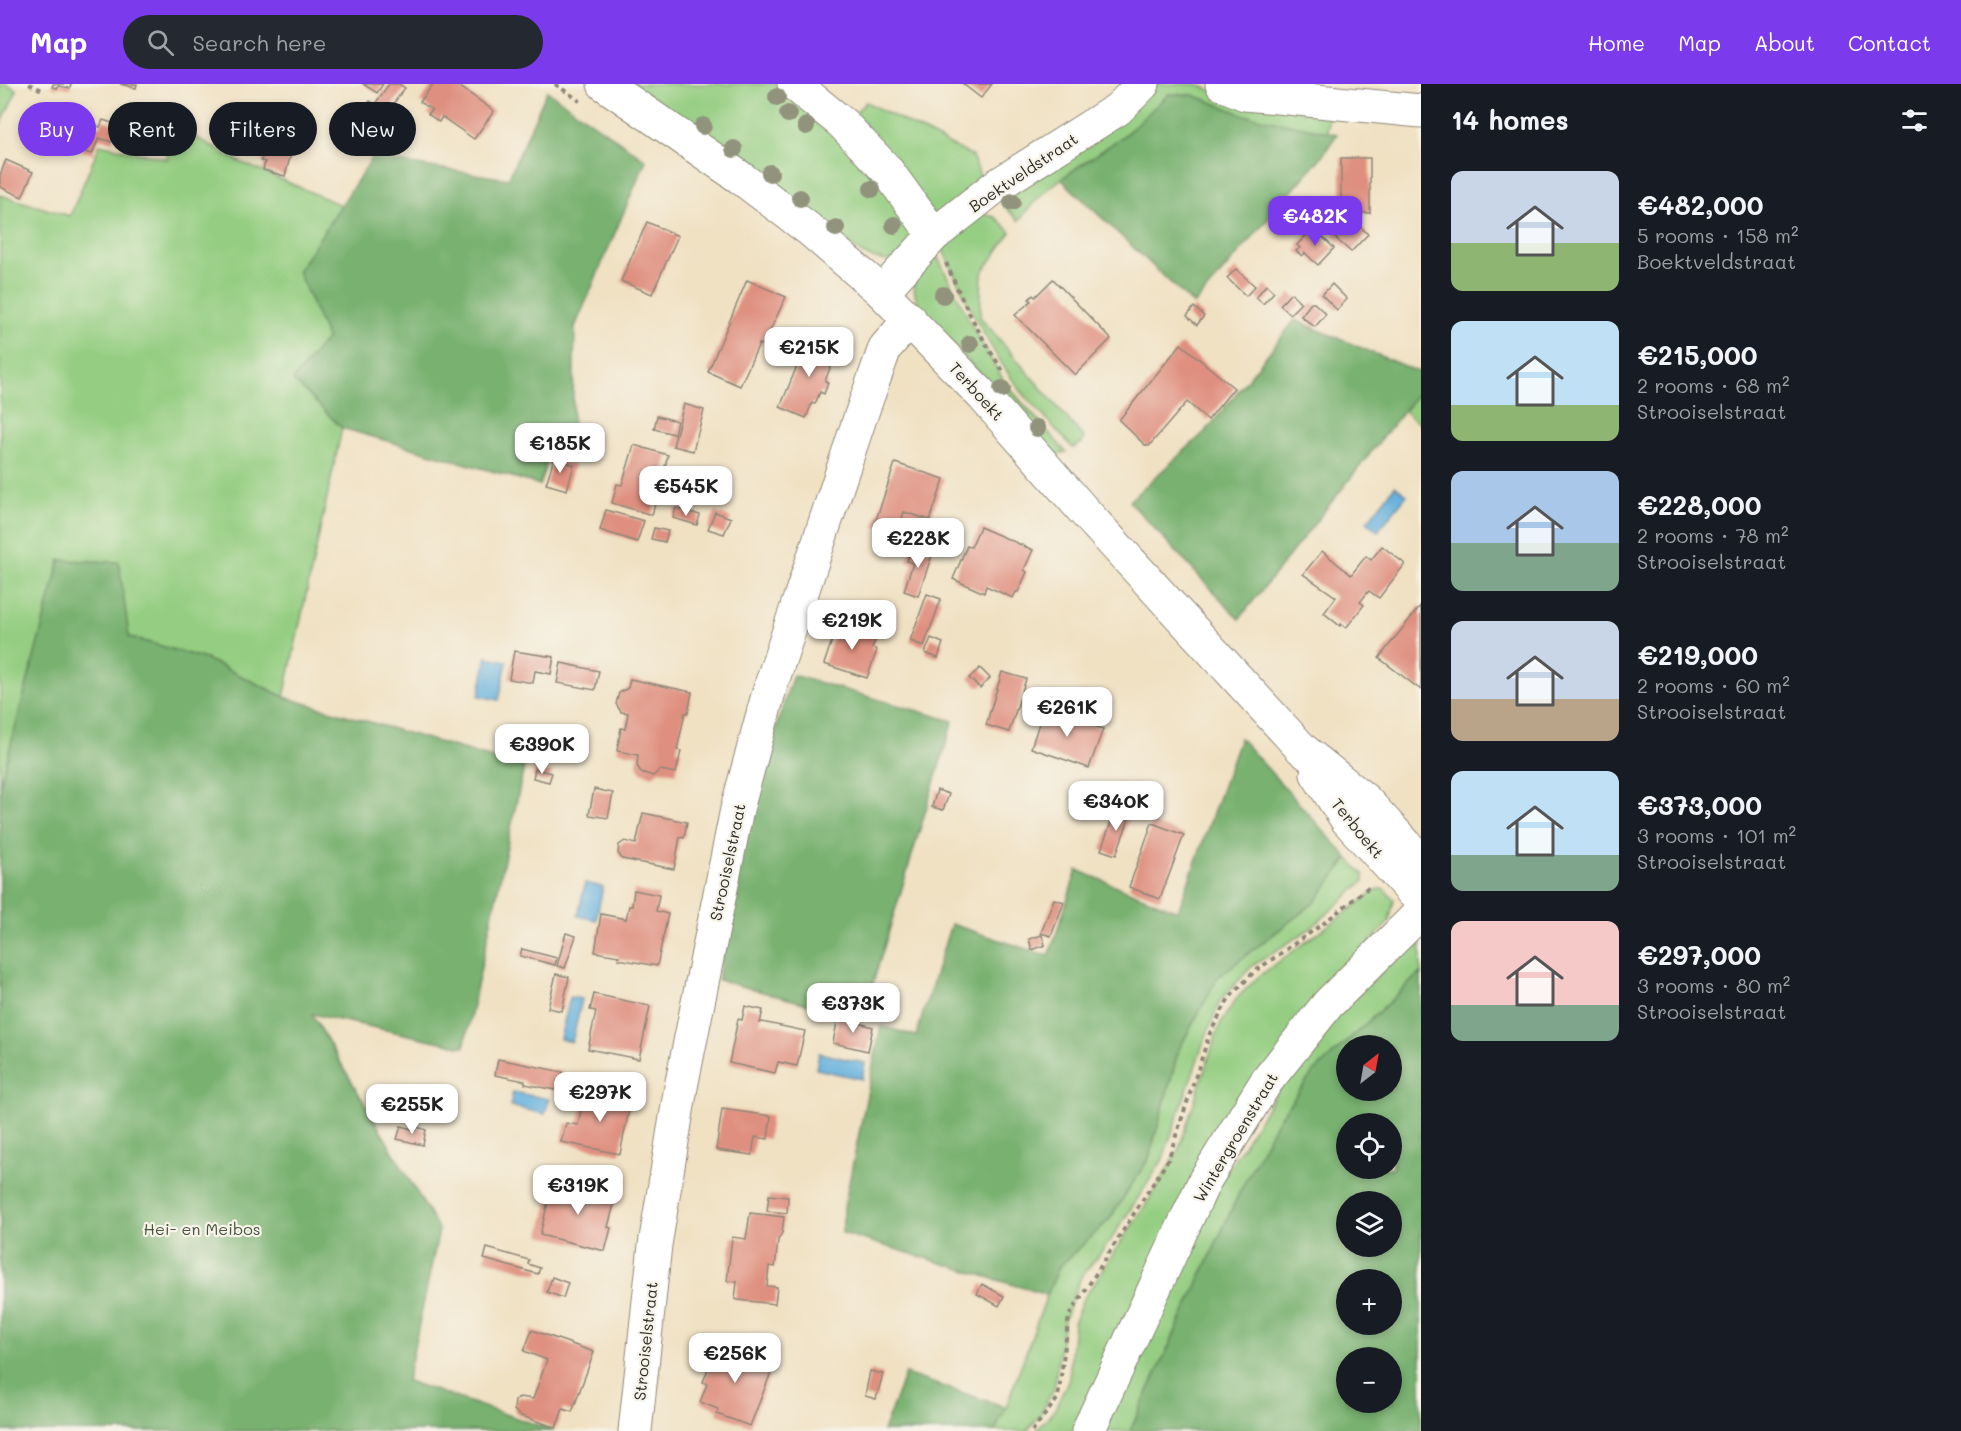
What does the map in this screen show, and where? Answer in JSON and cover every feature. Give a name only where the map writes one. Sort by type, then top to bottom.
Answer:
[{"type":"street","points":[[795,84],[842,123],[886,170],[938,246]]},
{"type":"street","name":"Boektveldstraat","points":[[882,292],[938,246],[996,186],[1118,110],[1143,84]]},
{"type":"street","points":[[1222,84],[1245,94],[1421,111]]},
{"type":"street","name":"Terboekt","points":[[594,94],[741,178],[810,230],[882,292],[983,396],[1090,518],[1302,749],[1365,800],[1421,861]]},
{"type":"street","name":"Strooiselstraat","points":[[635,1431],[655,1245],[681,1087],[737,809],[770,688],[860,418],[885,348],[910,319]]},
{"type":"street","name":"Terboekt","points":[[1302,749],[1347,820],[1421,901]]},
{"type":"street","name":"Wintergroenstraat","points":[[1088,1431],[1205,1180],[1266,1082],[1328,1004],[1421,912]]},
{"type":"path","points":[[29,84],[44,91]]},
{"type":"path","points":[[555,84],[594,94]]},
{"type":"path","points":[[938,246],[959,293],[990,352],[1006,376]]},
{"type":"path","points":[[1032,1431],[1058,1398],[1069,1316],[1168,1160],[1210,1033],[1229,998],[1254,972],[1324,923],[1372,884]]},
{"type":"green space","points":[[0,84],[7,84],[17,90],[0,126]]},
{"type":"green space","points":[[633,84],[782,84],[878,171],[917,239],[893,260],[881,260],[862,254],[755,166]]},
{"type":"green space","points":[[1157,84],[1197,84],[1236,101],[1329,115],[1327,132],[1244,115],[1193,95],[1169,94],[1130,130],[1041,195],[1019,221],[1003,205],[1001,199]]},
{"type":"green space","points":[[547,91],[646,160],[575,327],[572,439],[553,441],[540,485],[342,428],[293,380],[327,338],[298,271],[372,158],[508,179]]},
{"type":"green space","points":[[1169,94],[1193,95],[1244,115],[1337,134],[1323,155],[1194,305],[1061,179],[1125,135]]},
{"type":"green space","points":[[866,102],[972,156],[984,185],[939,221],[855,113]]},
{"type":"green space","points":[[197,138],[209,145],[209,156],[229,156],[341,205],[298,271],[327,338],[293,380],[342,428],[284,697],[206,659],[129,637],[118,562],[60,561],[0,785],[0,195],[70,216],[100,144],[108,146],[108,156],[154,156],[167,159],[167,156],[197,156]]},
{"type":"green space","points":[[978,213],[995,217],[1011,232],[982,273],[980,317],[1084,438],[1082,443],[1073,448],[1017,386],[995,354],[944,252],[944,244]]},
{"type":"green space","points":[[935,252],[976,333],[1005,383],[1066,452],[1058,454],[1052,450],[922,312],[914,292],[915,279]]},
{"type":"green space","points":[[1295,320],[1421,373],[1421,389],[1239,619],[1129,501],[1206,431]]},
{"type":"green space","points":[[1421,390],[1421,425],[1404,411]]},
{"type":"green space","name":"Hei- en Meibos","points":[[60,560],[119,562],[129,637],[206,659],[284,697],[524,767],[464,1047],[312,1014],[439,1230],[407,1381],[555,1431],[0,1431],[0,785]]},
{"type":"green space","points":[[793,675],[953,721],[862,1019],[718,980],[748,813]]},
{"type":"green space","points":[[1240,738],[1348,858],[1315,902],[1218,977],[1179,1049],[1149,1158],[1109,1220],[1059,1267],[1047,1295],[842,1233],[844,1207],[881,1026],[916,1036],[951,924],[1049,956],[1077,870],[1178,911]]},
{"type":"green space","points":[[1348,858],[1364,875],[1364,881],[1310,929],[1252,966],[1220,1001],[1162,1161],[1110,1241],[1081,1277],[1064,1320],[1054,1389],[1040,1415],[1027,1431],[995,1431],[1059,1267],[1109,1220],[1149,1158],[1179,1049],[1218,977],[1315,902]]},
{"type":"green space","points":[[1378,889],[1384,889],[1394,900],[1389,922],[1314,1004],[1076,1431],[1036,1431],[1055,1409],[1069,1379],[1074,1323],[1082,1301],[1149,1200],[1178,1151],[1220,1024],[1237,998],[1258,977]]},
{"type":"green space","points":[[1421,944],[1421,974],[1354,1035],[1336,1035],[1336,1052],[1312,1074],[1241,1189],[1130,1431],[1103,1431],[1206,1205],[1306,1045],[1404,950]]},
{"type":"green space","points":[[1421,974],[1421,1431],[1130,1431],[1241,1189],[1277,1121],[1312,1074],[1336,1052],[1336,1101],[1402,1101],[1402,1035],[1354,1035]]},
{"type":"green space","points":[[905,1374],[1006,1407],[995,1431],[883,1431]]},
{"type":"water","points":[[1395,486],[1407,495],[1378,531],[1367,522]]},
{"type":"water","points":[[487,657],[507,661],[499,700],[479,696]]},
{"type":"water","points":[[585,883],[603,887],[596,920],[578,916]]},
{"type":"water","points":[[570,997],[582,999],[572,1042],[560,1039]]},
{"type":"water","points":[[819,1053],[865,1063],[862,1079],[816,1069]]},
{"type":"water","points":[[513,1092],[549,1099],[545,1114],[510,1106]]},
{"type":"building","points":[[53,84],[71,84],[70,88],[58,86],[58,88],[52,87]]},
{"type":"building","points":[[120,84],[137,84],[136,88]]},
{"type":"building","points":[[363,84],[383,84],[377,93]]},
{"type":"building","points":[[389,84],[399,84],[405,88],[395,102],[376,102]]},
{"type":"building","points":[[433,84],[456,84],[494,111],[474,139],[442,117],[439,122],[428,114],[432,110],[420,102]]},
{"type":"building","points":[[963,84],[992,84],[981,98]]},
{"type":"building","points":[[103,120],[108,122],[108,141],[99,138],[96,145],[96,126],[100,127]]},
{"type":"building","points":[[262,156],[290,156],[285,176],[263,170],[265,162],[261,161]]},
{"type":"building","points":[[1341,158],[1370,158],[1370,213],[1341,213]]},
{"type":"building","points":[[6,160],[33,172],[22,197],[0,187],[0,175]]},
{"type":"building","points":[[1350,217],[1368,234],[1351,252],[1333,236]]},
{"type":"building","points":[[647,222],[678,236],[652,294],[621,281]]},
{"type":"building","points":[[1313,228],[1334,248],[1318,265],[1305,253],[1302,256],[1296,251],[1300,248],[1297,245]]},
{"type":"building","points":[[1236,269],[1255,286],[1246,296],[1227,278]]},
{"type":"building","points":[[1053,279],[1111,339],[1075,375],[1015,315],[1031,301],[1029,299],[1033,295],[1035,297]]},
{"type":"building","points":[[747,280],[786,297],[763,345],[759,344],[740,386],[708,372]]},
{"type":"building","points":[[1332,284],[1347,299],[1337,310],[1322,295]]},
{"type":"building","points":[[1266,285],[1274,292],[1263,304],[1256,297]]},
{"type":"building","points":[[1291,293],[1301,303],[1290,314],[1280,305]]},
{"type":"building","points":[[1311,303],[1326,314],[1315,327],[1301,316]]},
{"type":"building","points":[[1194,307],[1204,316],[1197,325],[1187,316]]},
{"type":"building","points":[[813,338],[838,348],[825,381],[828,383],[824,394],[820,392],[815,404],[812,403],[806,418],[780,407],[802,354],[806,356]]},
{"type":"building","points":[[1181,344],[1234,388],[1208,420],[1187,402],[1149,446],[1145,445],[1119,420]]},
{"type":"building","points":[[684,404],[704,410],[693,451],[673,446]]},
{"type":"building","points":[[657,416],[677,421],[674,434],[654,429]]},
{"type":"building","points":[[634,445],[668,455],[652,515],[612,503],[617,484],[622,485]]},
{"type":"building","points":[[554,458],[574,465],[567,490],[546,484]]},
{"type":"building","points":[[895,463],[944,479],[930,520],[904,512],[897,534],[874,526]]},
{"type":"building","points":[[676,508],[700,515],[697,525],[673,518]]},
{"type":"building","points":[[606,510],[644,521],[637,542],[600,530]]},
{"type":"building","points":[[715,512],[731,518],[724,534],[708,529]]},
{"type":"building","points":[[980,527],[1033,550],[1024,570],[1027,572],[1013,598],[986,586],[984,593],[953,579],[967,546],[971,547]]},
{"type":"building","points":[[654,528],[668,531],[665,542],[651,539]]},
{"type":"building","points":[[912,546],[933,552],[918,596],[904,591],[913,563],[907,561]]},
{"type":"building","points":[[1382,546],[1405,564],[1379,598],[1369,591],[1360,602],[1364,605],[1346,628],[1341,624],[1340,626],[1324,613],[1336,597],[1303,574],[1322,551],[1351,575],[1366,556],[1371,560]]},
{"type":"building","points":[[927,594],[941,599],[924,646],[910,641]]},
{"type":"building","points":[[1421,605],[1421,690],[1379,658]]},
{"type":"building","points":[[838,623],[877,636],[872,648],[877,650],[867,678],[824,664]]},
{"type":"building","points":[[931,638],[943,643],[938,658],[925,653]]},
{"type":"building","points":[[514,651],[554,657],[551,674],[535,671],[533,683],[509,679]]},
{"type":"building","points":[[561,663],[599,671],[595,690],[557,683]]},
{"type":"building","points":[[980,668],[990,678],[980,688],[969,678]]},
{"type":"building","points":[[1002,672],[1026,679],[1009,732],[986,725]]},
{"type":"building","points":[[630,679],[692,692],[677,750],[681,751],[676,773],[660,770],[653,776],[641,772],[637,766],[638,755],[617,751],[621,728],[625,729],[628,713],[621,712],[616,704],[619,693],[628,688]]},
{"type":"building","points":[[1044,708],[1103,729],[1089,768],[1031,748]]},
{"type":"building","points":[[535,769],[552,773],[549,782],[533,778]]},
{"type":"building","points":[[594,789],[613,793],[608,818],[589,815]]},
{"type":"building","points":[[937,790],[949,794],[943,810],[932,807]]},
{"type":"building","points":[[1116,808],[1131,813],[1116,855],[1101,850]]},
{"type":"building","points":[[643,813],[687,822],[684,838],[680,837],[674,869],[622,859],[618,853],[619,845],[625,841],[636,844]]},
{"type":"building","points":[[1152,823],[1184,835],[1160,899],[1129,887]]},
{"type":"building","points":[[634,890],[659,895],[656,911],[668,914],[657,966],[595,952],[601,914],[626,919],[629,906],[632,906]]},
{"type":"building","points":[[1054,899],[1064,902],[1051,936],[1041,933]]},
{"type":"building","points":[[566,933],[576,936],[565,968],[557,966]]},
{"type":"building","points":[[1042,935],[1045,945],[1032,950],[1029,939]]},
{"type":"building","points":[[522,949],[557,958],[555,965],[520,956]]},
{"type":"building","points":[[556,974],[569,977],[562,1011],[548,1008]]},
{"type":"building","points":[[594,994],[650,1006],[639,1059],[588,1049],[596,1011],[590,1010]]},
{"type":"building","points":[[745,1006],[763,1010],[760,1023],[805,1031],[797,1066],[778,1062],[775,1073],[729,1063],[738,1019],[742,1020]]},
{"type":"building","points":[[838,1017],[873,1027],[868,1051],[833,1043]]},
{"type":"building","points":[[498,1059],[563,1072],[560,1091],[495,1075]]},
{"type":"building","points":[[585,1091],[631,1100],[620,1154],[561,1142],[566,1123],[578,1125]]},
{"type":"building","points":[[722,1109],[771,1116],[768,1139],[755,1137],[752,1155],[716,1150]]},
{"type":"building","points":[[401,1126],[426,1130],[423,1145],[397,1139]]},
{"type":"building","points":[[553,1181],[616,1197],[608,1227],[611,1228],[605,1251],[540,1235]]},
{"type":"building","points":[[769,1195],[788,1197],[787,1213],[767,1211]]},
{"type":"building","points":[[750,1213],[784,1217],[782,1233],[778,1240],[775,1267],[769,1266],[767,1286],[777,1287],[775,1304],[735,1299],[737,1282],[727,1281],[732,1237],[746,1239]]},
{"type":"building","points":[[487,1248],[529,1260],[528,1264],[540,1268],[538,1274],[484,1259]]},
{"type":"building","points":[[552,1277],[568,1283],[563,1298],[547,1292]]},
{"type":"building","points":[[982,1284],[1004,1296],[999,1306],[977,1294]]},
{"type":"building","points":[[532,1330],[594,1352],[572,1412],[563,1409],[556,1428],[519,1415],[514,1410],[515,1401],[520,1397],[533,1399],[547,1360],[524,1351]]},
{"type":"building","points":[[718,1343],[768,1363],[766,1367],[772,1370],[750,1426],[717,1414],[718,1409],[700,1402],[707,1384],[703,1382]]},
{"type":"building","points":[[870,1371],[883,1374],[876,1399],[865,1396]]}]
